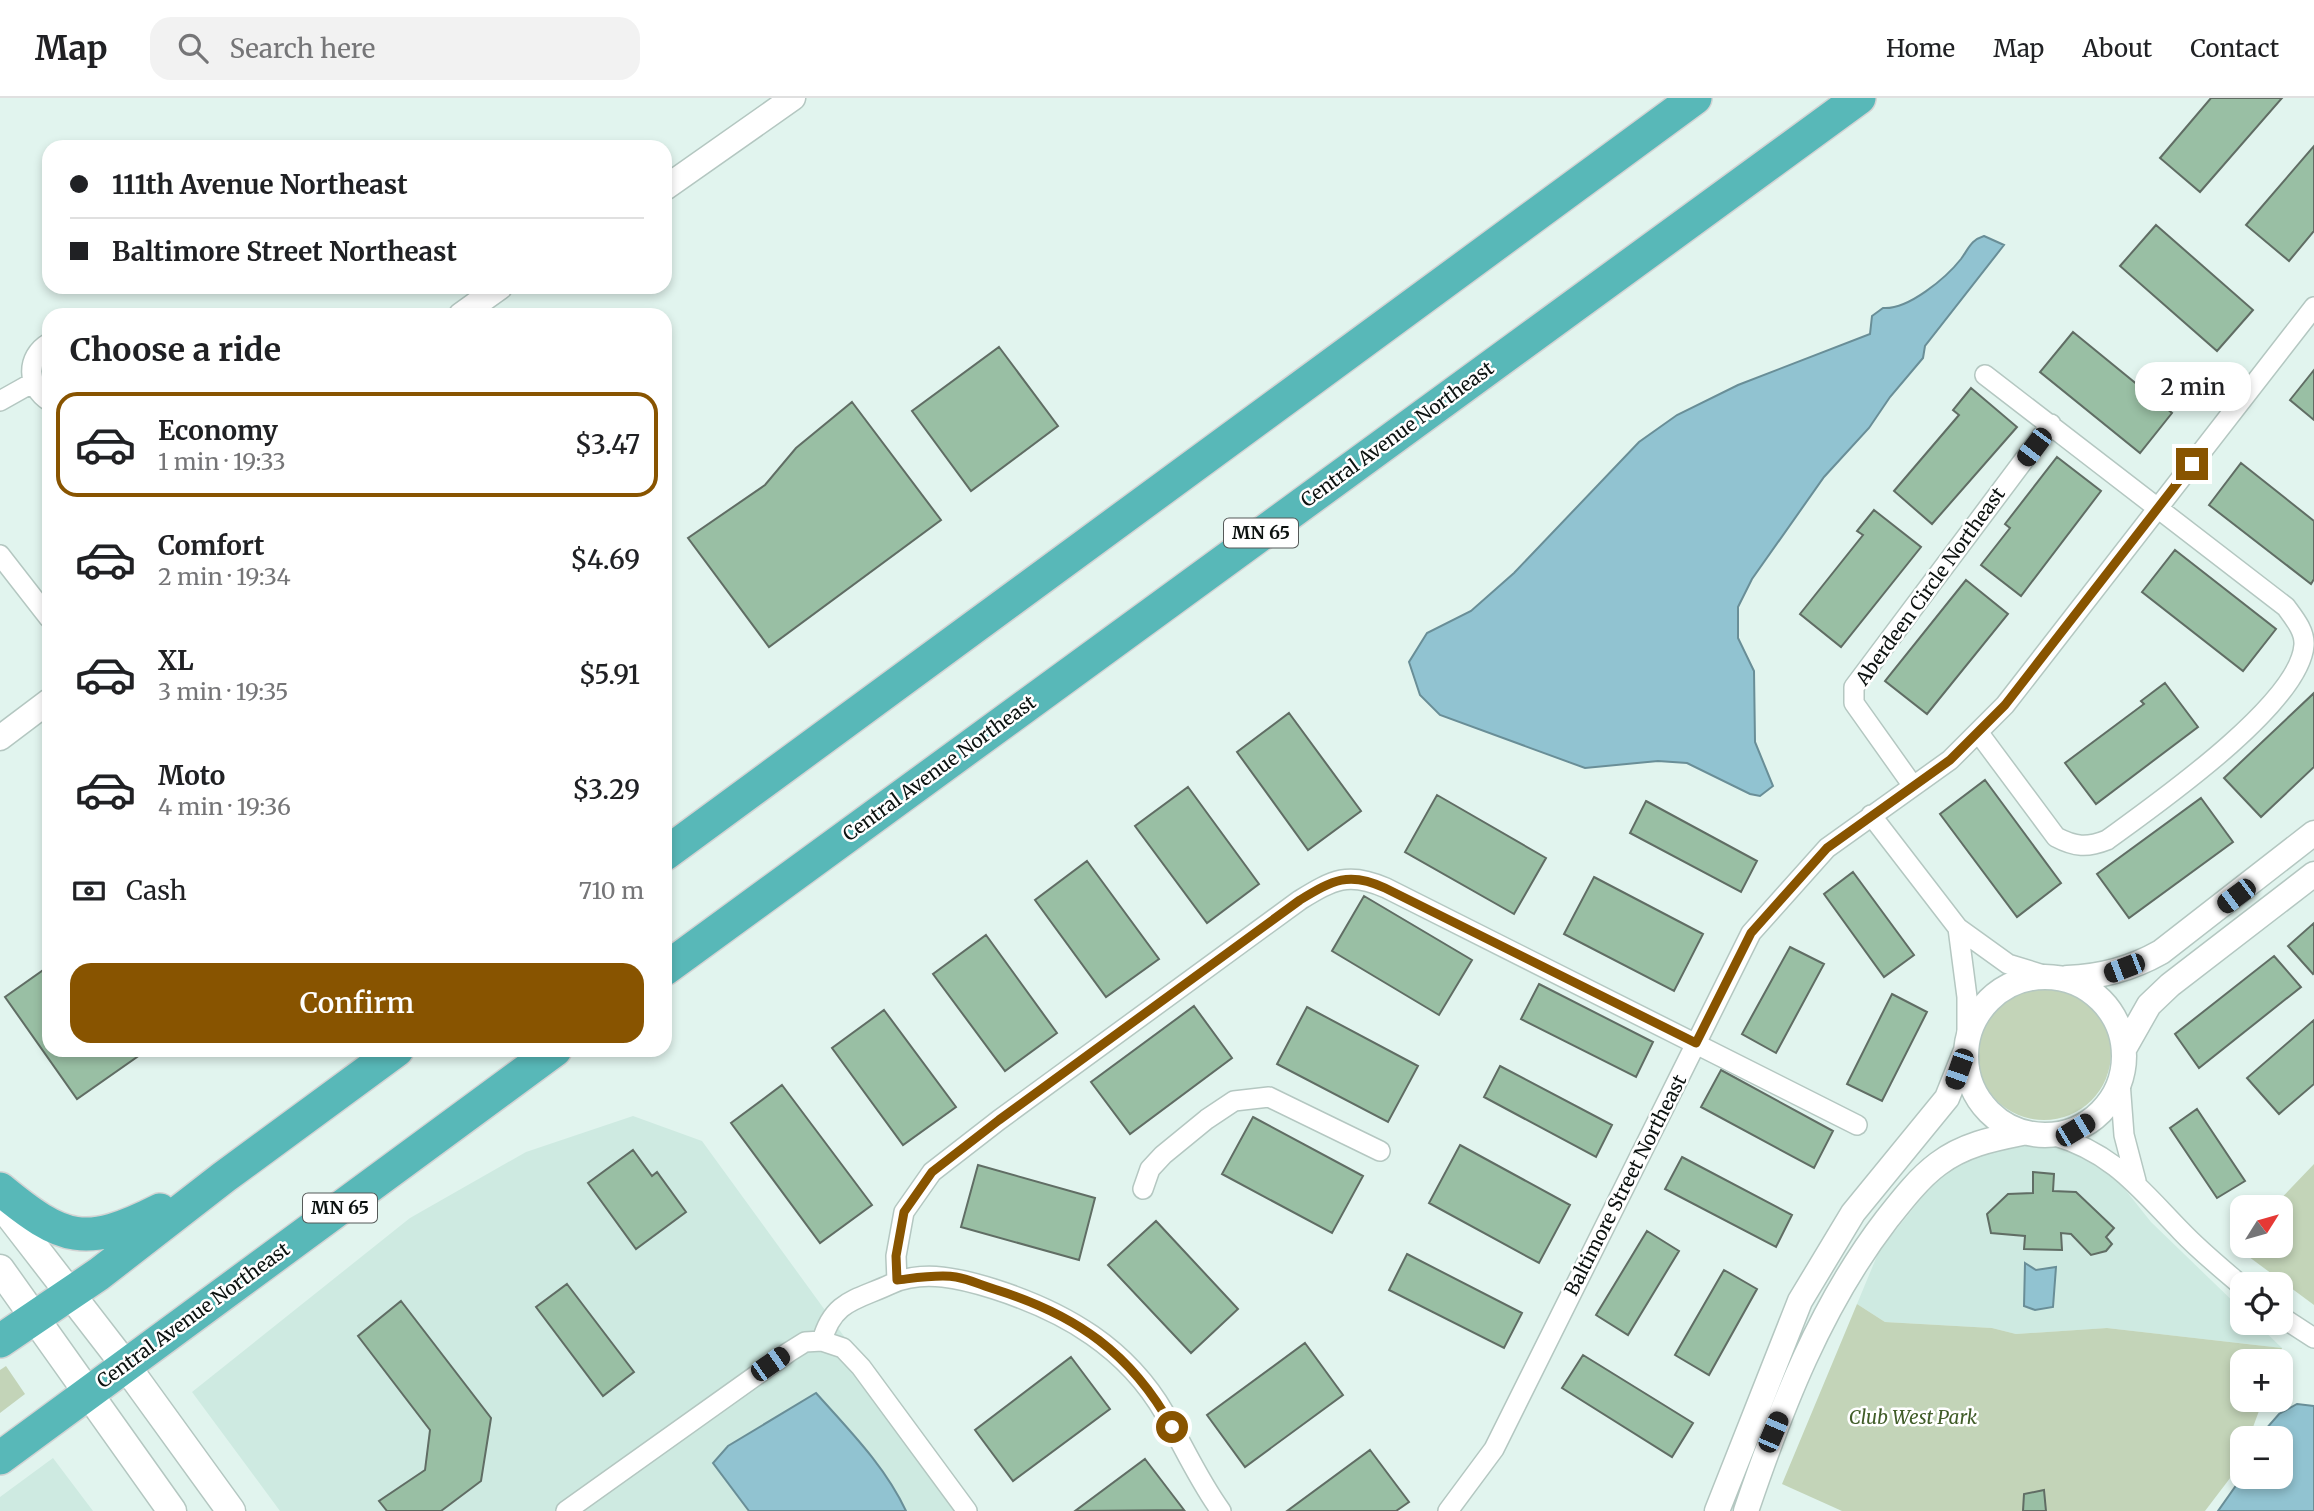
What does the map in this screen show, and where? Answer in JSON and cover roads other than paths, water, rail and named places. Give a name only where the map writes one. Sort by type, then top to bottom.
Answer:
[{"type":"highway","points":[[672,849],[1695,98]]},
{"type":"highway","name":"Central Avenue Northeast","points":[[672,965],[1859,98]]},
{"type":"highway","points":[[0,1341],[71,1293],[388,1057]]},
{"type":"highway","name":"Central Avenue Northeast","points":[[0,1458],[545,1057]]},
{"type":"highway","points":[[0,1189],[50,1226],[62,1231],[99,1234],[142,1219],[225,1177]]},
{"type":"main road","points":[[0,1203],[126,1366],[231,1511]]},
{"type":"main road","points":[[0,1269],[172,1511]]},
{"type":"street","points":[[672,183],[793,98]]},
{"type":"street","points":[[471,308],[490,294]]},
{"type":"street","name":"Baltimore Street Northeast","points":[[1448,1511],[1494,1450],[1751,933],[1827,848],[1950,760],[2005,705],[2314,307]]},
{"type":"street","points":[[42,351],[32,362],[32,383],[42,396]]},
{"type":"street","points":[[1978,733],[2056,837],[2072,845],[2090,846],[2107,840],[2199,773],[2291,682],[2300,664],[2305,643],[2299,625],[2286,607],[1985,375]]},
{"type":"street","points":[[0,401],[32,383]]},
{"type":"street","name":"Aberdeen Circle Northeast","points":[[1913,786],[1854,703],[1854,687],[2051,424]]},
{"type":"street","points":[[0,555],[42,609]]},
{"type":"street","points":[[0,738],[42,706]]},
{"type":"street","points":[[1871,815],[1958,928],[2008,964],[2080,985],[2097,996],[2110,1011],[2119,1029],[2123,1049],[2120,1082],[2124,1135],[2136,1181]]},
{"type":"street","points":[[1717,1511],[1786,1332],[1811,1279],[1853,1213],[1947,1098],[1979,1011],[1998,991],[2023,979],[2099,977],[2139,965],[2161,952],[2314,834]]},
{"type":"street","points":[[2123,1049],[2149,1005],[2170,985],[2314,874]]},
{"type":"street","points":[[897,1280],[896,1256],[904,1212],[932,1172],[1300,900],[1324,886],[1346,878],[1365,879],[1385,888],[1857,1125]]},
{"type":"street","points":[[1958,928],[1967,997],[1967,1074],[1974,1094],[1987,1111],[2003,1124],[2022,1133]]},
{"type":"street","points":[[2052,1135],[2075,1130],[2094,1118],[2110,1102],[2120,1082]]},
{"type":"street","points":[[1143,1189],[1150,1169],[1163,1154],[1234,1101],[1251,1098],[1269,1097],[1380,1151]]},
{"type":"street","points":[[1746,1511],[1773,1432],[1811,1346],[1869,1244],[1897,1207],[1938,1163],[1979,1142],[2022,1133],[2052,1135],[2079,1143],[2136,1181],[2182,1232],[2230,1275]]},
{"type":"street","points":[[822,1341],[828,1321],[855,1298],[897,1280],[954,1276],[1022,1298],[1067,1317],[1116,1353],[1141,1378],[1164,1412],[1196,1473],[1221,1511]]},
{"type":"street","points":[[2293,1324],[2314,1338]]},
{"type":"street","points":[[566,1511],[789,1352],[805,1342],[822,1341],[843,1348],[861,1367],[967,1511]]},
{"type":"water","points":[[1984,236],[2004,245],[1925,346],[1923,358],[1890,397],[1869,428],[1824,477],[1752,579],[1738,607],[1738,638],[1754,671],[1755,742],[1773,786],[1760,796],[1750,794],[1687,763],[1658,761],[1585,768],[1440,715],[1420,695],[1409,662],[1427,633],[1471,611],[1514,573],[1639,442],[1677,415],[1738,385],[1870,334],[1872,316],[1883,308],[1904,304],[1926,291],[1954,267],[1973,242]]},
{"type":"water","points":[[2025,1263],[2036,1270],[2056,1267],[2053,1307],[2035,1310],[2024,1306]]},
{"type":"water","points":[[816,1393],[877,1464],[906,1511],[749,1511],[713,1463],[728,1446]]},
{"type":"water","points":[[2297,1404],[2314,1406],[2314,1511],[2218,1511],[2234,1489],[2293,1489],[2293,1426],[2268,1426],[2279,1414],[2293,1412],[2293,1406]]},
{"type":"park label","name":"Club West Park","points":[[1913,1417]]}]
